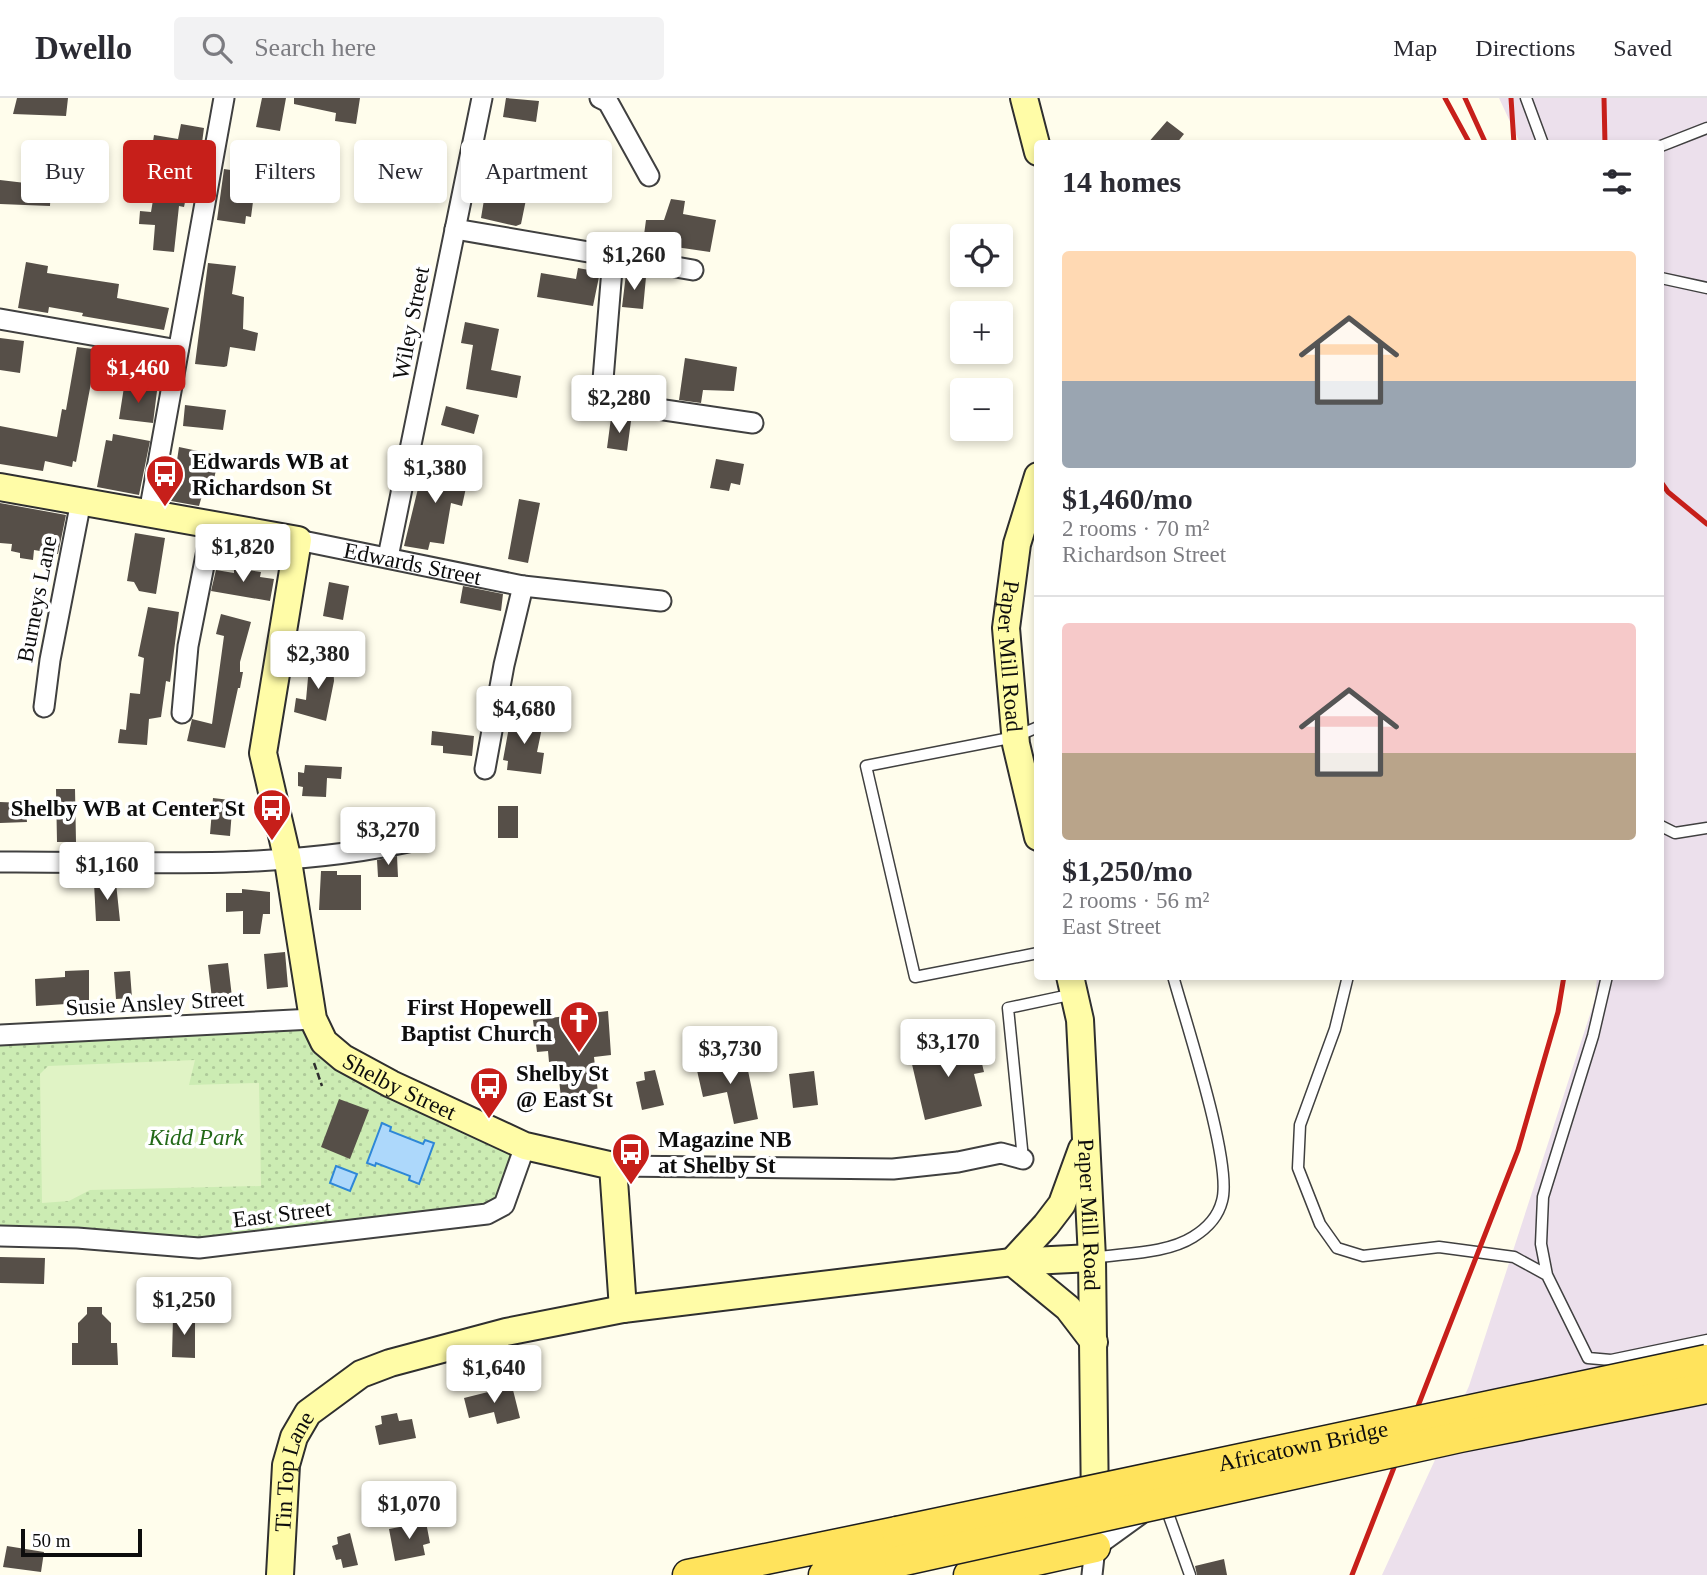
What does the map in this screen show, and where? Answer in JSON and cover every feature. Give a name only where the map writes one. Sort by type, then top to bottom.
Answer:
[{"type":"main road","name":"Africatown Bridge","points":[[688,1575],[1707,1360]]},
{"type":"main road","name":"Africatown Bridge","points":[[824,1575],[900,1561],[1460,1437],[1707,1388]]},
{"type":"main road","points":[[968,1575],[1093,1561]]},
{"type":"street","points":[[149,513],[224,98]]},
{"type":"street","name":"Wiley Street","points":[[388,557],[482,98]]},
{"type":"street","points":[[1024,98],[1035,140]]},
{"type":"street","points":[[604,100],[649,176]]},
{"type":"street","points":[[455,229],[693,270]]},
{"type":"street","points":[[613,257],[602,392],[637,406],[753,423]]},
{"type":"street","points":[[0,319],[178,350]]},
{"type":"street","name":"Edwards Street","points":[[0,487],[388,557],[523,586],[662,601]]},
{"type":"street","name":"Paper Mill Road","points":[[1034,489],[1017,544],[1006,628],[1027,732],[1034,799]]},
{"type":"street","name":"Burneys Lane","points":[[44,707],[81,501]]},
{"type":"street","points":[[183,713],[188,646],[212,525]]},
{"type":"street","name":"Shelby Street","points":[[298,540],[263,753],[288,861],[313,1019],[324,1042],[343,1058],[525,1146],[613,1166],[893,1168],[958,1162],[1001,1153],[1023,1159]]},
{"type":"street","points":[[485,769],[504,665],[523,586]]},
{"type":"street","points":[[0,862],[288,861],[383,848],[421,839]]},
{"type":"street","name":"Paper Mill Road","points":[[1072,985],[1080,1020],[1092,1258],[1095,1454],[1093,1561]]},
{"type":"street","name":"Susie Ansley Street","points":[[0,1035],[313,1019]]},
{"type":"street","points":[[1086,1138],[1062,1204],[1046,1226],[1012,1262],[1069,1308],[1094,1342]]},
{"type":"street","name":"East Street","points":[[0,1236],[77,1238],[199,1248],[487,1214],[504,1205],[525,1146]]},
{"type":"street","points":[[613,1166],[623,1309]]},
{"type":"street","name":"Tin Top Lane","points":[[284,1570],[286,1465],[294,1437],[308,1413],[360,1374],[390,1363],[553,1321],[623,1309],[1012,1262],[1092,1258]]},
{"type":"street","points":[[1093,1561],[1174,1489],[1707,1380]]},
{"type":"lane","points":[[1526,98],[1542,140]]},
{"type":"lane","points":[[1664,145],[1707,128]]},
{"type":"lane","points":[[1664,279],[1707,288]]},
{"type":"lane","points":[[1027,732],[866,766],[915,977],[1034,954]]},
{"type":"lane","points":[[1664,828],[1675,833],[1707,828]]},
{"type":"lane","points":[[1092,1258],[1172,1246],[1191,1238],[1212,1222],[1223,1199],[1220,1152],[1174,980]]},
{"type":"lane","points":[[1347,980],[1335,1029],[1300,1125],[1298,1168],[1320,1224],[1337,1248],[1363,1256],[1438,1247],[1514,1257],[1547,1275]]},
{"type":"lane","points":[[1606,980],[1593,1036],[1543,1197],[1541,1244],[1547,1275],[1588,1358],[1611,1360],[1707,1340]]},
{"type":"lane","points":[[1023,1159],[1008,1008],[1072,985]]},
{"type":"lane","points":[[1162,1498],[1190,1575]]},
{"type":"path","points":[[312,1057],[322,1086]]},
{"type":"shaded area","points":[[1499,98],[1707,98],[1707,1575],[1382,1575],[1469,1386],[1595,999],[1597,980],[1664,980],[1664,140],[1519,140]]},
{"type":"green space","name":"Kidd Park","points":[[313,1019],[324,1042],[525,1146],[504,1205],[199,1248],[0,1236],[0,1035]]},
{"type":"green space","points":[[195,1060],[189,1085],[259,1083],[261,1186],[90,1190],[69,1201],[42,1203],[40,1074],[48,1066]]},
{"type":"water","points":[[382,1123],[391,1127],[390,1131],[423,1144],[425,1140],[434,1143],[419,1184],[409,1180],[410,1176],[376,1163],[375,1166],[367,1163]]},
{"type":"water","points":[[336,1166],[357,1174],[350,1191],[330,1183]]},
{"type":"building","points":[[17,98],[68,98],[66,116],[13,114]]},
{"type":"building","points":[[262,98],[286,98],[280,131],[256,127]]},
{"type":"building","points":[[294,98],[360,98],[356,124],[335,121],[336,113],[294,104]]},
{"type":"building","points":[[506,98],[539,101],[536,122],[503,117]]},
{"type":"building","points":[[1167,121],[1184,134],[1179,140],[1150,140]]},
{"type":"building","points":[[181,124],[204,128],[202,140],[153,140],[154,135],[178,139]]},
{"type":"building","points":[[224,169],[230,170],[230,203],[253,203],[251,217],[246,216],[245,224],[217,220]]},
{"type":"building","points":[[0,180],[21,182],[21,203],[50,203],[50,206],[0,204]]},
{"type":"building","points":[[671,199],[685,201],[683,214],[716,220],[710,252],[655,244],[651,242],[652,236],[644,235],[646,220],[664,220]]},
{"type":"building","points":[[152,203],[185,203],[184,207],[179,206],[174,252],[153,250],[155,225],[139,224],[140,211],[151,212]]},
{"type":"building","points":[[483,203],[525,203],[521,224],[516,226],[481,218]]},
{"type":"building","points":[[26,262],[48,266],[47,273],[119,284],[117,298],[169,308],[164,330],[82,316],[83,313],[49,307],[48,313],[18,308]]},
{"type":"building","points":[[208,263],[236,266],[232,294],[244,297],[243,329],[258,333],[255,351],[230,347],[227,366],[224,367],[195,364]]},
{"type":"building","points":[[578,268],[600,272],[593,306],[537,297],[541,273],[576,279]]},
{"type":"building","points":[[626,274],[646,277],[643,309],[622,307]]},
{"type":"building","points":[[465,322],[499,329],[491,370],[521,376],[517,398],[466,389],[473,345],[461,343]]},
{"type":"building","points":[[0,338],[24,341],[20,373],[0,370]]},
{"type":"building","points":[[77,347],[100,350],[76,462],[73,461],[72,467],[45,461],[43,471],[0,464],[0,426],[57,437],[62,409],[66,410]]},
{"type":"building","points":[[685,358],[737,367],[734,391],[703,390],[701,403],[679,400]]},
{"type":"building","points":[[124,387],[157,391],[153,423],[119,419]]},
{"type":"building","points":[[185,405],[226,410],[223,430],[183,426]]},
{"type":"building","points":[[446,406],[479,415],[474,434],[441,425]]},
{"type":"building","points":[[611,418],[631,421],[627,451],[607,448]]},
{"type":"building","points":[[113,434],[150,441],[139,495],[97,487],[106,440],[112,441]]},
{"type":"building","points":[[179,447],[212,454],[209,469],[216,470],[211,493],[203,492],[199,506],[171,501]]},
{"type":"building","points":[[716,459],[744,464],[740,485],[731,483],[729,491],[710,488]]},
{"type":"building","points":[[424,464],[464,470],[464,473],[469,474],[462,506],[451,503],[444,544],[430,542],[428,550],[404,546]]},
{"type":"building","points":[[519,499],[540,503],[528,563],[508,559]]},
{"type":"building","points":[[0,503],[66,515],[58,554],[34,550],[33,560],[20,558],[20,553],[11,551],[12,544],[0,543]]},
{"type":"building","points":[[135,533],[165,538],[156,594],[139,591],[134,582],[127,581]]},
{"type":"building","points":[[234,568],[261,572],[260,577],[274,579],[270,601],[211,591],[216,570],[234,573]]},
{"type":"building","points":[[329,582],[349,586],[343,620],[323,616]]},
{"type":"building","points":[[463,586],[503,594],[501,611],[460,603]]},
{"type":"building","points":[[148,607],[179,612],[170,682],[166,681],[161,717],[149,719],[147,745],[118,743],[120,729],[126,730],[130,693],[140,694],[144,658],[138,656]]},
{"type":"building","points":[[221,614],[251,622],[240,662],[240,672],[243,672],[225,748],[187,741],[192,719],[212,724],[224,636],[216,634]]},
{"type":"building","points":[[314,660],[333,662],[334,681],[326,721],[294,712],[296,698],[306,700],[309,667],[313,668]]},
{"type":"building","points":[[511,716],[543,723],[537,752],[544,753],[541,774],[507,770],[508,761],[503,760]]},
{"type":"building","points":[[432,731],[474,736],[472,756],[443,753],[443,746],[431,745]]},
{"type":"building","points":[[305,765],[342,767],[341,779],[327,778],[326,797],[302,796],[303,787],[298,786],[298,772],[304,773]]},
{"type":"building","points":[[56,789],[75,789],[76,842],[57,842]]},
{"type":"building","points":[[213,798],[230,800],[230,836],[210,834]]},
{"type":"building","points":[[0,802],[25,803],[27,822],[0,823]]},
{"type":"building","points":[[498,806],[518,806],[518,838],[498,838]]},
{"type":"building","points":[[397,856],[398,877],[378,877],[377,860]]},
{"type":"building","points":[[321,871],[337,871],[337,875],[361,875],[361,910],[319,910]]},
{"type":"building","points":[[94,883],[116,883],[120,921],[96,921]]},
{"type":"building","points":[[242,889],[270,892],[270,914],[263,914],[260,934],[243,934],[243,911],[226,912],[226,893],[242,893]]},
{"type":"building","points":[[285,952],[288,987],[267,989],[264,954]]},
{"type":"building","points":[[228,963],[232,997],[212,999],[208,965]]},
{"type":"building","points":[[89,970],[89,1008],[73,1008],[73,1005],[66,1004],[36,1006],[35,979],[65,977],[65,971]]},
{"type":"building","points":[[130,971],[132,998],[116,999],[114,972]]},
{"type":"building","name":"First Hopewell Baptist Church","points":[[608,1011],[611,1055],[594,1057],[598,1093],[561,1098],[557,1061],[549,1062],[548,1051],[537,1052],[533,1020]]},
{"type":"building","points":[[969,1042],[977,1043],[984,1072],[974,1074],[982,1106],[925,1120],[911,1060],[921,1058],[923,1051]]},
{"type":"building","points":[[745,1056],[758,1119],[734,1124],[727,1092],[703,1097],[696,1066]]},
{"type":"building","points":[[655,1070],[664,1105],[642,1110],[636,1082],[645,1080],[644,1072]]},
{"type":"building","points":[[814,1071],[818,1105],[793,1108],[789,1074]]},
{"type":"building","points":[[339,1099],[369,1110],[350,1159],[321,1147]]},
{"type":"building","points":[[0,1257],[45,1258],[44,1284],[0,1283]]},
{"type":"building","points":[[87,1307],[102,1307],[102,1314],[111,1323],[111,1343],[117,1343],[118,1365],[72,1365],[72,1343],[78,1343],[78,1323],[87,1314]]},
{"type":"building","points":[[195,1316],[195,1358],[172,1357],[173,1317]]},
{"type":"building","points":[[512,1386],[520,1418],[497,1424],[494,1412],[469,1418],[464,1398]]},
{"type":"building","points":[[397,1413],[399,1421],[412,1419],[416,1438],[379,1445],[375,1426],[382,1424],[381,1416]]},
{"type":"building","points":[[426,1522],[430,1543],[423,1545],[425,1555],[395,1561],[389,1529]]},
{"type":"building","points":[[350,1533],[358,1565],[343,1568],[341,1559],[336,1560],[332,1546],[338,1544],[337,1537]]},
{"type":"building","points":[[7,1546],[44,1552],[41,1572],[3,1567]]},
{"type":"building","points":[[1224,1559],[1227,1575],[1197,1575],[1195,1566]]},
{"type":"railway","points":[[1445,98],[1468,140]]},
{"type":"railway","points":[[1465,98],[1484,140]]},
{"type":"railway","points":[[1511,98],[1514,140]]},
{"type":"railway","points":[[1604,98],[1605,140]]},
{"type":"railway","points":[[1664,486],[1707,524]]},
{"type":"railway","points":[[1352,1575],[1518,1150],[1558,1012],[1563,980]]},
{"type":"place","name":"Edwards WB at Richardson St","points":[[165,508]]},
{"type":"place","name":"Shelby WB at Center St","points":[[272,842]]},
{"type":"place","name":"First Hopewell Baptist Church","points":[[579,1054]]},
{"type":"place","name":"Shelby St @ East St","points":[[489,1120]]},
{"type":"place","name":"Magazine NB at Shelby St","points":[[631,1186]]}]
